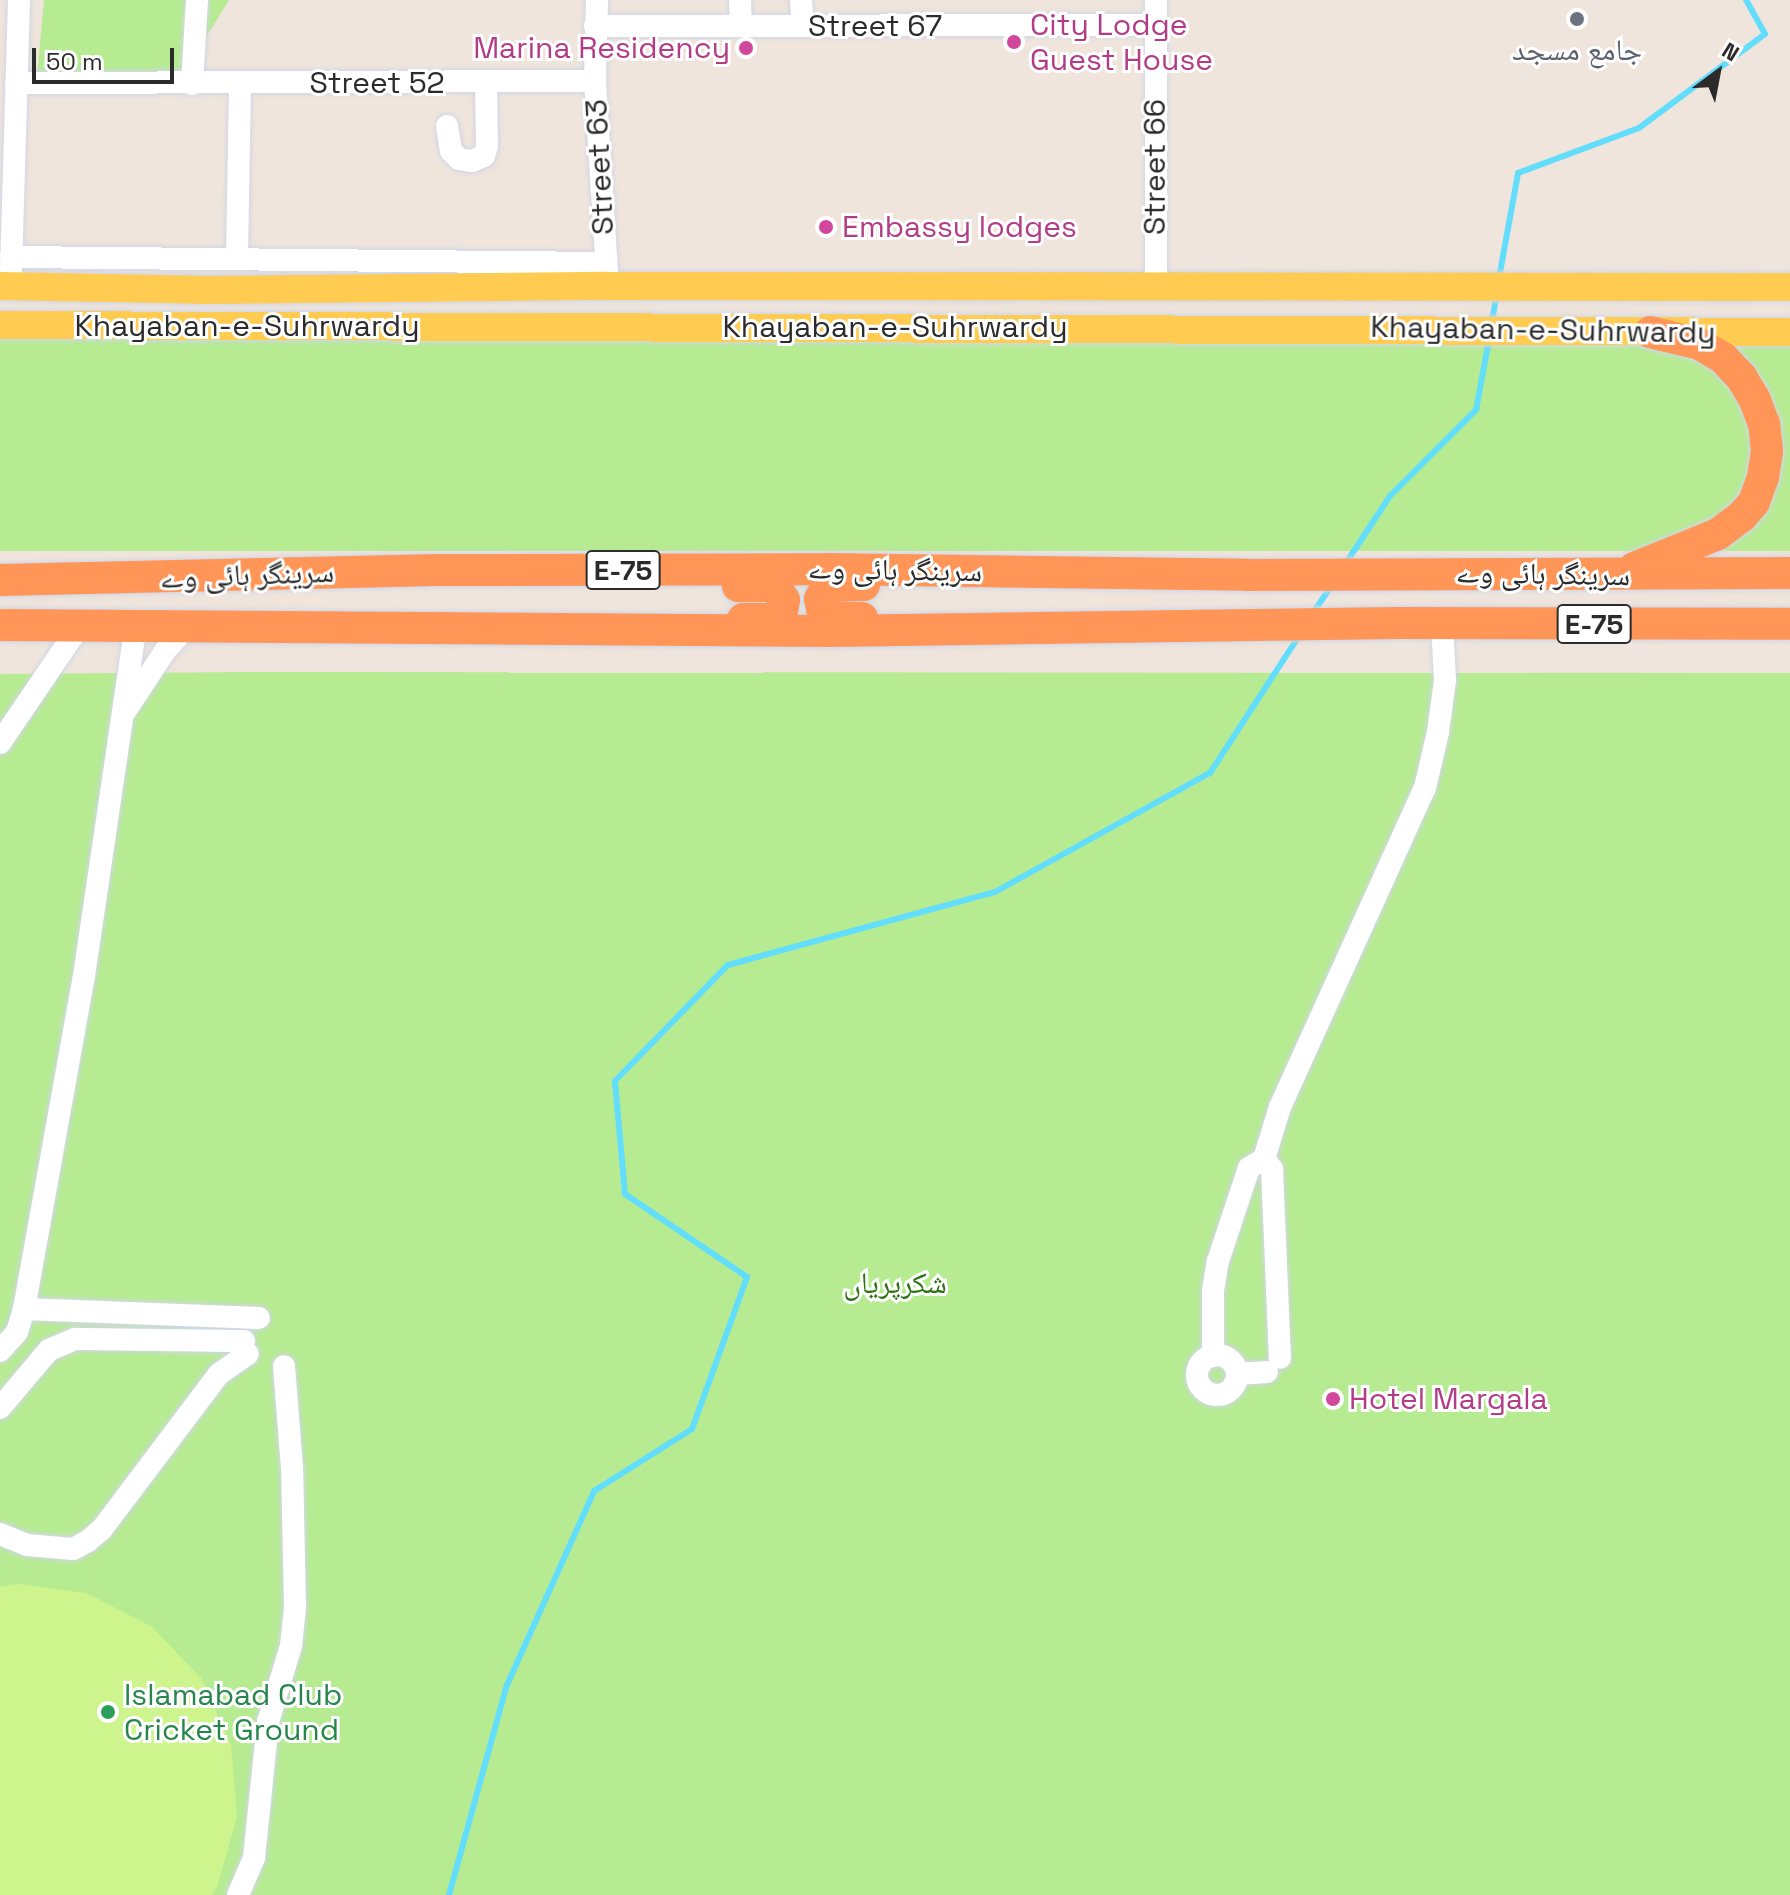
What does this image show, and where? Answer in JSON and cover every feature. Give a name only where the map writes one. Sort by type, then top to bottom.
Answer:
[{"type":"highway","points":[[1617,576],[1718,534],[1742,516],[1754,502],[1763,477],[1767,451],[1760,412],[1741,377],[1723,358],[1700,344],[1650,332]]},
{"type":"highway","name":"سرینگر ہائی وے","points":[[0,580],[437,570],[827,569],[1247,575],[1446,572],[1617,576],[1790,573]]},
{"type":"highway","points":[[397,629],[452,617],[772,619],[784,605],[782,594],[770,586],[502,585],[468,581],[437,570]]},
{"type":"highway","points":[[1168,574],[1134,583],[1101,585],[833,585],[822,593],[820,604],[826,615],[838,618],[1152,617],[1204,627]]},
{"type":"highway","name":"سرینگر ہائی وے","points":[[0,625],[136,623],[397,629],[830,631],[1397,623],[1790,624]]},
{"type":"main road","name":"Khayaban-e-Suhrwardy","points":[[6,286],[201,290],[607,274],[1156,287],[1790,287]]},
{"type":"main road","points":[[1387,328],[1400,288]]},
{"type":"main road","points":[[200,326],[201,290]]},
{"type":"main road","name":"Khayaban-e-Suhrwardy","points":[[0,325],[1584,328],[1650,332],[1790,332]]},
{"type":"street","points":[[6,286],[16,179],[19,0]]},
{"type":"street","points":[[192,84],[197,0]]},
{"type":"street","name":"Street 63","points":[[597,0],[595,81],[607,274]]},
{"type":"street","points":[[740,0],[741,26]]},
{"type":"street","points":[[801,0],[803,26]]},
{"type":"street","name":"Street 66","points":[[1156,0],[1156,287]]},
{"type":"street","name":"Street 67","points":[[595,26],[1154,25]]},
{"type":"street","name":"Street 52","points":[[16,83],[595,81]]},
{"type":"street","points":[[447,126],[451,151],[459,159],[472,161],[484,156],[487,146],[486,82]]},
{"type":"street","points":[[237,257],[240,84]]},
{"type":"street","points":[[11,257],[237,257],[607,274]]},
{"type":"street","points":[[0,1351],[17,1332],[24,1309],[84,976],[136,623]]},
{"type":"street","points":[[1213,1356],[1213,1291],[1227,1233],[1249,1168],[1264,1159],[1280,1107],[1425,788],[1438,732],[1445,680],[1442,623]]},
{"type":"street","points":[[0,743],[81,624]]},
{"type":"street","points":[[122,715],[165,651],[189,624]]},
{"type":"street","points":[[1237,1374],[1273,1365],[1278,1317],[1272,1169],[1264,1159]]},
{"type":"street","points":[[24,1309],[259,1318]]},
{"type":"street","points":[[0,1408],[49,1350],[75,1339],[246,1348],[219,1374],[102,1529],[88,1541],[73,1549],[27,1545],[0,1534]]},
{"type":"street","points":[[1213,1356],[1228,1358],[1237,1374],[1234,1386],[1225,1394],[1205,1392],[1197,1374],[1203,1361],[1213,1356]]},
{"type":"street","points":[[238,1895],[254,1858],[266,1733],[291,1646],[295,1607],[292,1468],[284,1366]]},
{"type":"green space","points":[[44,0],[229,0],[183,75],[37,78]]},
{"type":"green space","points":[[0,334],[1790,334],[1790,551],[0,551]]},
{"type":"green space","name":"شکرپریاں","points":[[1790,673],[1790,1895],[0,1895],[0,674]]},
{"type":"green space","name":"Islamabad Club Cricket Ground","points":[[19,1584],[86,1593],[151,1626],[201,1678],[231,1745],[237,1817],[212,1895],[0,1895],[0,1587]]},
{"type":"waterway","points":[[1499,278],[1518,173],[1639,128],[1765,34],[1746,0]]},
{"type":"waterway","points":[[1492,321],[1497,293]]},
{"type":"waterway","points":[[1346,563],[1390,496],[1476,410],[1489,340]]},
{"type":"waterway","points":[[1313,613],[1331,586]]},
{"type":"waterway","points":[[449,1895],[507,1685],[594,1491],[692,1429],[747,1277],[625,1194],[615,1081],[728,965],[995,892],[1210,773],[1299,636]]},
{"type":"place","name":"جامع مسجد","points":[[1577,19]]},
{"type":"place","name":"City Lodge Guest House","points":[[1014,42]]},
{"type":"place","name":"Marina Residency","points":[[746,48]]},
{"type":"place","name":"Embassy lodges","points":[[826,227]]},
{"type":"place","name":"Hotel Margala","points":[[1333,1399]]},
{"type":"place","name":"Islamabad Club Cricket Ground","points":[[108,1712]]}]
